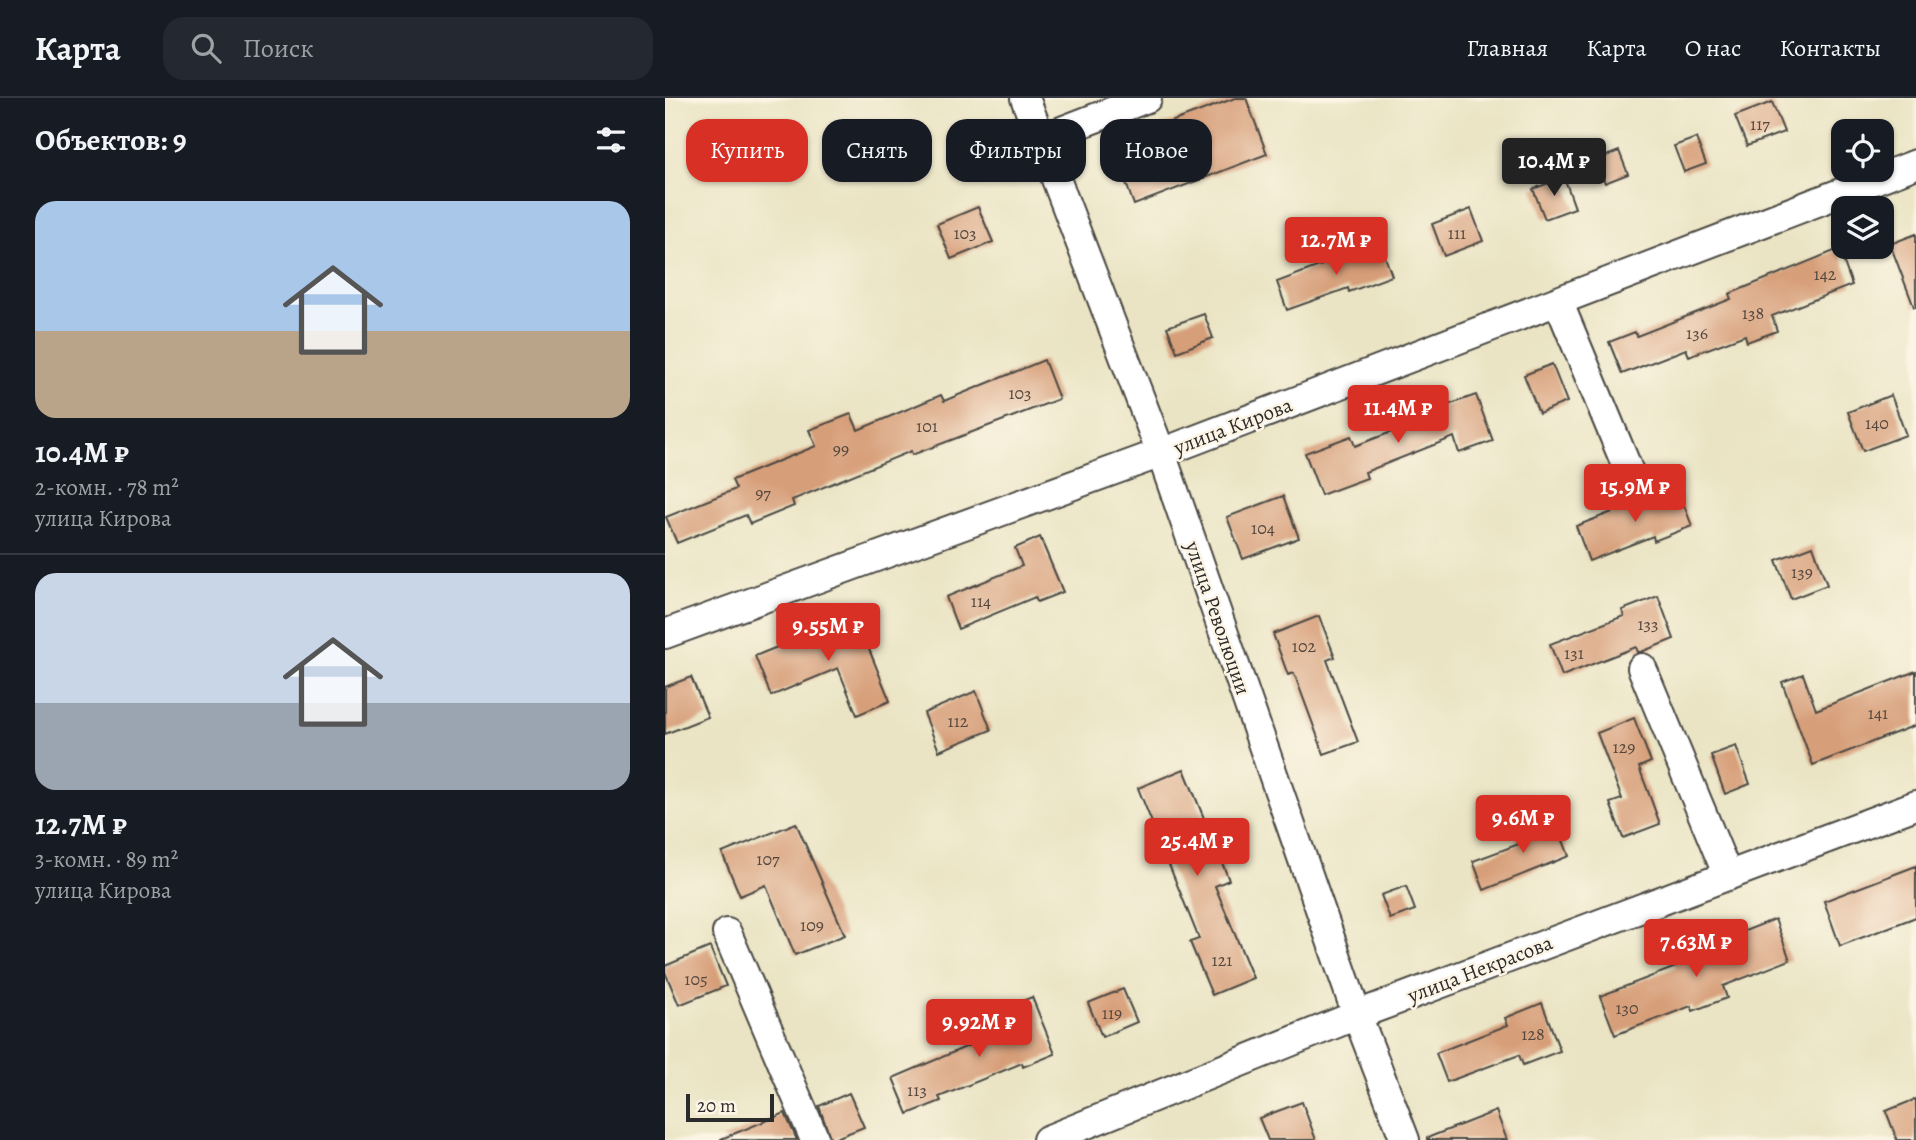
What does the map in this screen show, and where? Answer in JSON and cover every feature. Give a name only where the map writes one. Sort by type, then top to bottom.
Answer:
[{"type":"street","name":"улица Революции","points":[[1025,98],[1033,119]]},
{"type":"street","points":[[1086,122],[1147,98]]},
{"type":"street","name":"улица Кирова","points":[[665,634],[1161,453],[1916,164]]},
{"type":"street","name":"улица Революции","points":[[1057,182],[1161,453],[1357,1015],[1405,1140]]},
{"type":"street","points":[[1558,301],[1632,479]]},
{"type":"street","points":[[1642,668],[1728,876]]},
{"type":"street","name":"улица Некрасова","points":[[1047,1140],[1106,1129],[1357,1015],[1916,805]]},
{"type":"street","points":[[727,933],[815,1140]]},
{"type":"building","points":[[1235,98],[1246,98],[1267,154],[1212,175],[1212,119],[1179,119]]},
{"type":"building","points":[[1772,102],[1784,132],[1747,146],[1735,116]]},
{"type":"building","points":[[1696,138],[1706,164],[1684,172],[1674,146]]},
{"type":"building","points":[[1619,151],[1628,174],[1605,183],[1596,160]]},
{"type":"building","points":[[1564,177],[1575,208],[1545,219],[1533,189]]},
{"type":"building","points":[[1126,182],[1194,182],[1134,205]]},
{"type":"building","points":[[978,207],[993,242],[951,259],[937,224]]},
{"type":"building","points":[[1471,209],[1483,241],[1444,256],[1432,224]]},
{"type":"building","points":[[1916,234],[1916,307],[1894,254],[1894,242]]},
{"type":"building","points":[[1380,243],[1392,276],[1349,292],[1348,288],[1287,310],[1277,282]]},
{"type":"building","points":[[1831,252],[1831,259],[1843,259],[1852,285],[1772,316],[1777,331],[1747,342],[1745,335],[1689,356],[1686,349],[1622,374],[1609,342],[1635,332],[1637,336],[1731,299],[1729,294]]},
{"type":"building","points":[[1204,314],[1213,338],[1177,352],[1167,327]]},
{"type":"building","points":[[1044,360],[1059,399],[912,455],[911,451],[792,500],[794,506],[750,524],[746,515],[677,543],[666,517],[736,489],[732,480],[816,446],[809,430],[851,414],[858,430],[941,395],[944,401]]},
{"type":"building","points":[[1552,364],[1567,402],[1539,413],[1524,375]]},
{"type":"building","points":[[1476,395],[1493,441],[1459,453],[1454,437],[1365,472],[1367,478],[1321,495],[1305,453],[1351,436],[1355,446],[1444,412],[1442,407]]},
{"type":"building","points":[[1891,395],[1906,435],[1863,451],[1848,412]]},
{"type":"building","points":[[1677,487],[1692,526],[1654,541],[1653,536],[1589,561],[1576,526]]},
{"type":"building","points":[[1283,496],[1299,538],[1243,559],[1227,517]]},
{"type":"building","points":[[1040,537],[1063,592],[1037,602],[1035,597],[958,629],[946,597],[1022,566],[1015,548]]},
{"type":"building","points":[[1813,546],[1827,585],[1791,599],[1776,560]]},
{"type":"building","points":[[1658,596],[1674,639],[1641,652],[1638,652],[1636,647],[1562,676],[1550,644],[1624,616],[1622,610]]},
{"type":"building","points":[[854,612],[890,701],[857,715],[838,668],[771,696],[755,656],[822,629],[821,626]]},
{"type":"building","points":[[1319,616],[1335,657],[1327,660],[1358,742],[1324,754],[1294,673],[1288,675],[1273,634]]},
{"type":"building","points":[[1916,671],[1916,725],[1813,765],[1782,682],[1803,674],[1816,710]]},
{"type":"building","points":[[691,677],[708,717],[665,734],[665,687]]},
{"type":"building","points":[[976,691],[991,730],[939,751],[924,713]]},
{"type":"building","points":[[1634,718],[1651,762],[1639,767],[1660,824],[1623,838],[1610,803],[1622,799],[1597,733]]},
{"type":"building","points":[[1736,746],[1750,784],[1725,794],[1711,755]]},
{"type":"building","points":[[1184,769],[1229,880],[1215,886],[1253,978],[1212,995],[1190,942],[1199,939],[1138,788]]},
{"type":"building","points":[[1554,817],[1569,856],[1484,890],[1473,861],[1519,844],[1515,832]]},
{"type":"building","points":[[796,823],[845,935],[795,955],[766,885],[740,896],[722,853]]},
{"type":"building","points":[[1916,866],[1916,917],[1840,946],[1824,901]]},
{"type":"building","points":[[1406,886],[1415,910],[1390,919],[1381,895]]},
{"type":"building","points":[[1775,919],[1790,960],[1723,986],[1727,998],[1693,1011],[1691,1006],[1615,1035],[1600,996],[1676,967],[1674,962],[1739,938],[1737,934]]},
{"type":"building","points":[[710,947],[726,986],[679,1005],[665,966]]},
{"type":"building","points":[[1123,989],[1137,1022],[1102,1037],[1088,1003]]},
{"type":"building","points":[[1032,997],[1055,1054],[1023,1067],[1022,1063],[939,1097],[941,1101],[908,1114],[893,1078],[1008,1029],[1000,1010]]},
{"type":"building","points":[[1542,1003],[1560,1051],[1523,1065],[1519,1055],[1447,1082],[1436,1053],[1508,1025],[1505,1018]]},
{"type":"building","points":[[849,1093],[864,1127],[831,1140],[819,1106]]},
{"type":"building","points":[[1916,1099],[1916,1140],[1897,1140],[1886,1111]]},
{"type":"building","points":[[1302,1102],[1316,1140],[1268,1140],[1259,1118]]},
{"type":"building","points":[[1496,1111],[1507,1140],[1427,1140],[1427,1138]]},
{"type":"building","points":[[785,1113],[797,1140],[721,1140],[721,1139]]}]
